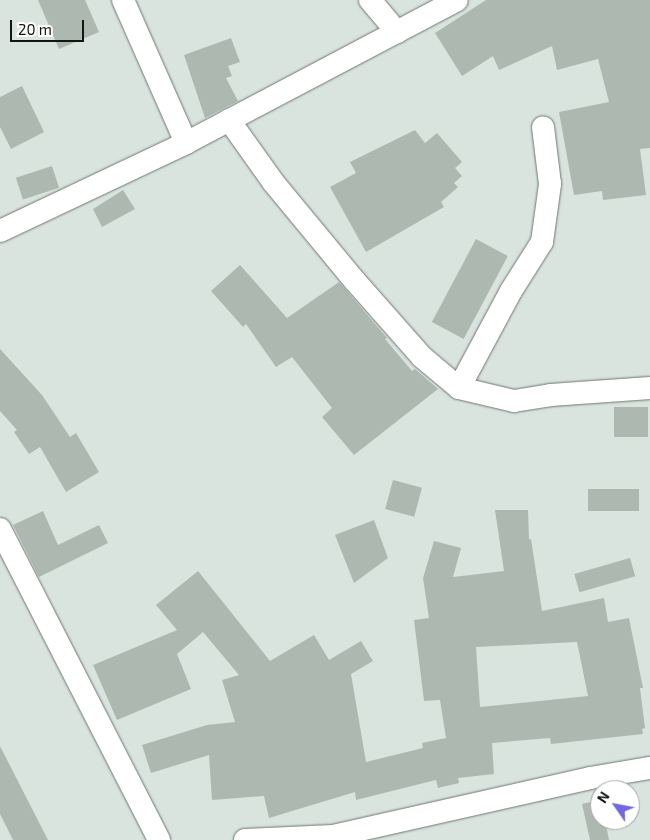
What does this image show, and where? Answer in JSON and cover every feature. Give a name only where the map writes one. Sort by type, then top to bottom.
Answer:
[{"type":"street","points":[[123,0],[186,143]]},
{"type":"street","points":[[370,0],[397,32]]},
{"type":"street","points":[[0,231],[186,143],[457,0]]},
{"type":"street","points":[[229,120],[273,182],[355,281],[422,357],[459,388],[514,401],[550,396],[650,388]]},
{"type":"street","points":[[459,388],[511,291],[542,242],[550,184],[543,127]]},
{"type":"street","points":[[0,529],[159,840]]},
{"type":"street","points":[[245,840],[333,836],[590,778],[650,768]]},
{"type":"building","points":[[38,0],[85,0],[99,32],[59,49]]},
{"type":"building","points":[[486,0],[650,0],[650,148],[640,149],[646,195],[603,200],[602,191],[574,195],[559,112],[609,102],[598,59],[557,70],[552,46],[499,70],[493,56],[462,76],[435,33]]},
{"type":"building","points":[[231,38],[240,62],[228,66],[232,76],[226,78],[238,101],[205,118],[184,55]]},
{"type":"building","points":[[22,86],[44,132],[11,149],[0,127],[0,97]]},
{"type":"building","points":[[415,130],[425,143],[437,133],[462,162],[455,168],[462,176],[454,183],[458,187],[441,202],[444,207],[366,252],[330,187],[356,173],[350,162]]},
{"type":"building","points":[[52,166],[59,188],[23,200],[16,178]]},
{"type":"building","points":[[123,190],[135,209],[102,227],[93,209]]},
{"type":"building","points":[[476,239],[508,256],[464,339],[432,322]]},
{"type":"building","points":[[240,265],[287,318],[339,282],[387,338],[385,339],[412,371],[415,369],[438,389],[354,455],[322,417],[332,408],[292,357],[276,367],[246,324],[243,327],[211,291]]},
{"type":"building","points":[[0,349],[42,395],[70,437],[76,433],[99,472],[66,492],[40,447],[29,454],[14,432],[17,430],[0,411]]},
{"type":"building","points":[[614,407],[648,407],[648,437],[614,437]]},
{"type":"building","points":[[393,480],[422,488],[414,517],[385,509]]},
{"type":"building","points":[[588,489],[639,489],[639,511],[588,511]]},
{"type":"building","points":[[495,510],[528,510],[529,539],[531,539],[542,611],[604,598],[608,622],[629,618],[643,688],[640,688],[645,728],[642,729],[643,734],[551,744],[550,738],[492,743],[494,774],[458,778],[459,783],[438,788],[436,780],[356,800],[355,792],[269,818],[264,796],[212,800],[209,755],[151,773],[142,745],[207,725],[235,722],[222,680],[239,675],[203,632],[177,654],[191,689],[117,720],[93,665],[177,630],[156,605],[198,571],[270,661],[314,635],[329,660],[361,641],[373,661],[351,674],[366,762],[423,748],[422,743],[446,738],[440,700],[424,701],[414,620],[429,618],[423,578],[434,541],[461,548],[453,577],[504,571]],"holes":[[[577,642],[588,696],[480,707],[476,647]]]},
{"type":"building","points":[[43,511],[58,545],[99,525],[108,543],[39,577],[13,525]]},
{"type":"building","points":[[374,520],[388,558],[354,583],[335,535]]},
{"type":"building","points":[[630,558],[635,576],[579,592],[574,574]]},
{"type":"building","points":[[0,746],[48,840],[13,840],[0,814]]},
{"type":"building","points":[[590,802],[590,830],[607,830],[609,840],[590,840],[582,804]]}]
